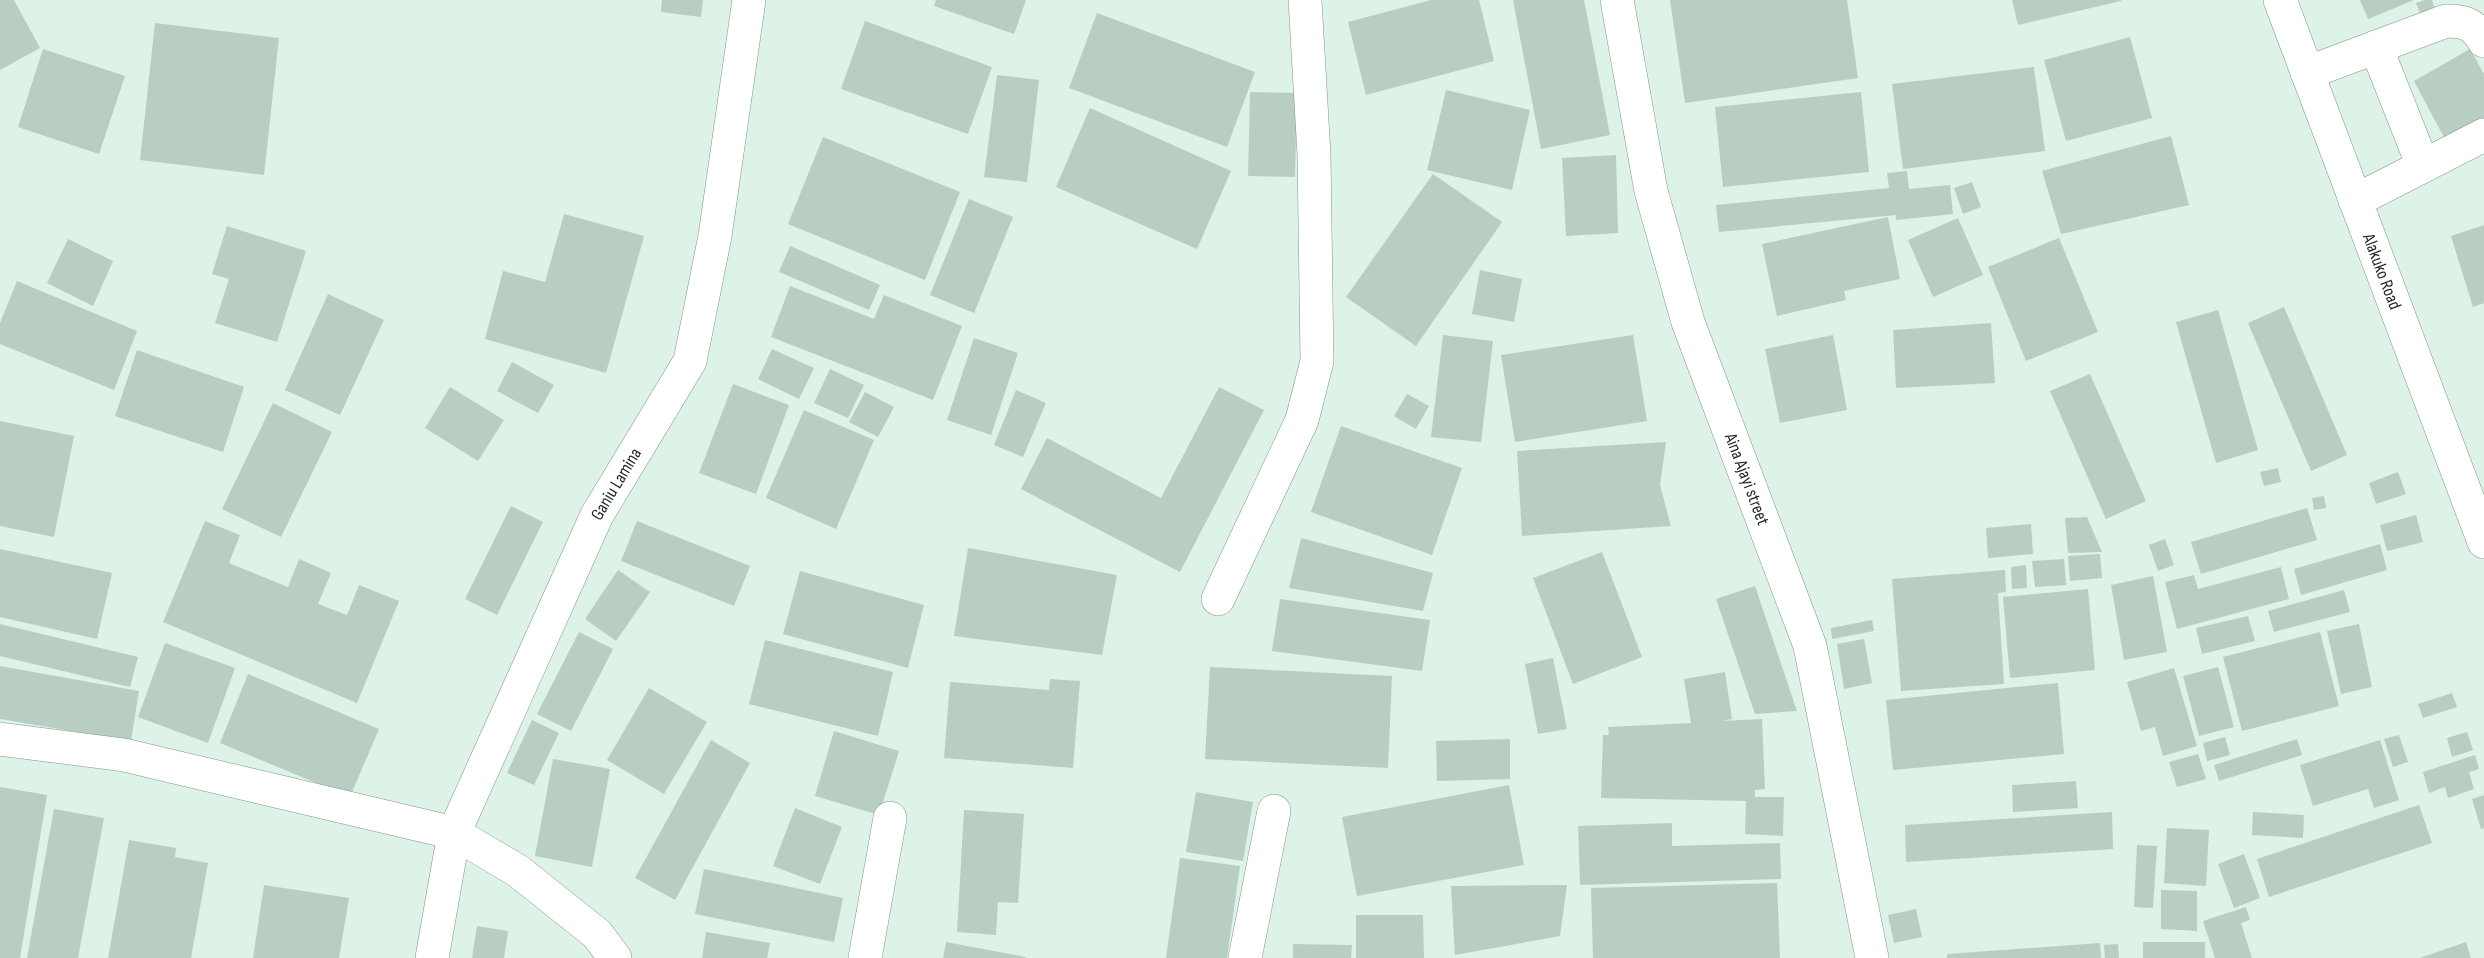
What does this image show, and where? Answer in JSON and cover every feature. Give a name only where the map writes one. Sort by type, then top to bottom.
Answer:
[{"type":"street","name":"Ganiu Lamina","points":[[432,958],[454,833],[597,515],[690,361],[715,236],[749,0]]},
{"type":"street","points":[[1218,599],[1302,420],[1317,361],[1314,154],[1305,0]]},
{"type":"street","name":"Aina Ajayi street","points":[[1617,0],[1651,191],[1688,322],[1810,646],[1872,958]]},
{"type":"street","name":"Alakuko Road","points":[[2280,0],[2484,542]]},
{"type":"street","points":[[2307,73],[2446,21],[2463,21],[2474,26],[2484,41]]},
{"type":"street","points":[[2376,47],[2423,166]]},
{"type":"street","points":[[2355,201],[2484,135]]},
{"type":"street","points":[[0,739],[124,755],[454,833],[518,871],[597,934],[615,958]]},
{"type":"street","points":[[1245,958],[1274,811]]},
{"type":"street","points":[[865,958],[890,818]]},
{"type":"building","points":[[0,0],[14,0],[40,48],[0,70]]},
{"type":"building","points":[[662,0],[703,0],[701,17],[661,12]]},
{"type":"building","points":[[936,0],[1026,0],[1014,34],[934,6]]},
{"type":"building","points":[[1431,0],[1479,0],[1494,61],[1366,95],[1348,22]]},
{"type":"building","points":[[1513,0],[1584,0],[1610,135],[1541,149]]},
{"type":"building","points":[[1670,0],[1847,0],[1858,78],[1685,103]]},
{"type":"building","points":[[2012,0],[2121,0],[2121,1],[2018,25]]},
{"type":"building","points":[[2360,0],[2414,0],[2368,19]]},
{"type":"building","points":[[2432,0],[2437,15],[2423,21],[2416,3]]},
{"type":"building","points":[[1097,13],[1255,72],[1227,147],[1069,88]]},
{"type":"building","points":[[865,21],[992,67],[968,134],[841,89]]},
{"type":"building","points":[[155,23],[279,38],[264,175],[140,160]]},
{"type":"building","points":[[2130,37],[2152,118],[2066,141],[2044,60]]},
{"type":"building","points":[[43,49],[125,76],[99,154],[18,127]]},
{"type":"building","points":[[2470,49],[2484,74],[2484,119],[2446,141],[2414,81]]},
{"type":"building","points":[[2034,67],[2045,151],[1903,169],[1892,84]]},
{"type":"building","points":[[997,75],[1039,80],[1027,182],[984,177]]},
{"type":"building","points":[[1446,90],[1530,110],[1512,190],[1427,170]]},
{"type":"building","points":[[1250,92],[1297,93],[1295,177],[1248,176]]},
{"type":"building","points":[[1861,92],[1869,172],[1723,187],[1715,107]]},
{"type":"building","points":[[1090,108],[1231,171],[1197,249],[1056,187]]},
{"type":"building","points":[[2171,136],[2189,205],[2061,234],[2042,171]]},
{"type":"building","points":[[823,137],[960,192],[925,280],[788,224]]},
{"type":"building","points":[[1616,155],[1618,233],[1566,236],[1562,158]]},
{"type":"building","points":[[1907,171],[1909,189],[1950,185],[1953,214],[1896,220],[1896,215],[1719,232],[1716,205],[1889,188],[1887,173]]},
{"type":"building","points":[[1433,174],[1502,222],[1416,346],[1346,297]]},
{"type":"building","points":[[1972,182],[1981,207],[1963,214],[1954,188]]},
{"type":"building","points":[[969,199],[1013,217],[974,313],[930,295]]},
{"type":"building","points":[[564,214],[644,236],[606,373],[485,339],[503,271],[545,282]]},
{"type":"building","points":[[1888,217],[1900,279],[1844,291],[1846,300],[1777,316],[1762,244]]},
{"type":"building","points":[[1958,218],[1983,275],[1933,297],[1908,240]]},
{"type":"building","points":[[2484,225],[2484,303],[2473,307],[2451,236]]},
{"type":"building","points":[[227,226],[306,251],[277,342],[215,323],[229,279],[212,274]]},
{"type":"building","points":[[2059,238],[2098,332],[2026,361],[1988,267]]},
{"type":"building","points":[[68,239],[113,261],[93,306],[47,283]]},
{"type":"building","points":[[790,246],[880,285],[869,310],[779,272]]},
{"type":"building","points":[[1480,270],[1522,279],[1514,322],[1472,314]]},
{"type":"building","points":[[17,281],[137,331],[114,390],[0,344],[0,323]]},
{"type":"building","points":[[790,286],[874,319],[884,295],[962,326],[933,400],[771,337]]},
{"type":"building","points":[[328,294],[384,320],[340,415],[285,390]]},
{"type":"building","points":[[2284,307],[2347,455],[2311,471],[2248,323]]},
{"type":"building","points":[[2218,310],[2258,450],[2216,463],[2176,322]]},
{"type":"building","points":[[1991,323],[1995,383],[1896,388],[1893,330]]},
{"type":"building","points":[[1443,335],[1493,341],[1481,442],[1431,437]]},
{"type":"building","points":[[1633,335],[1647,421],[1515,442],[1501,355]]},
{"type":"building","points":[[1833,335],[1847,410],[1780,423],[1765,349]]},
{"type":"building","points":[[974,338],[1018,353],[991,435],[947,420]]},
{"type":"building","points":[[772,349],[814,368],[799,399],[758,379]]},
{"type":"building","points":[[137,350],[244,387],[223,452],[115,416]]},
{"type":"building","points":[[512,362],[554,385],[538,413],[497,391]]},
{"type":"building","points":[[830,369],[864,385],[848,418],[814,403]]},
{"type":"building","points":[[2090,374],[2146,501],[2106,519],[2050,391]]},
{"type":"building","points":[[733,384],[789,405],[756,494],[699,473]]},
{"type":"building","points":[[450,387],[504,420],[478,461],[425,428]]},
{"type":"building","points":[[1219,387],[1264,410],[1180,572],[1021,489],[1047,438],[1161,498]]},
{"type":"building","points":[[1016,390],[1046,403],[1023,457],[994,445]]},
{"type":"building","points":[[865,392],[894,407],[878,437],[849,422]]},
{"type":"building","points":[[1407,394],[1429,406],[1416,429],[1394,416]]},
{"type":"building","points":[[273,403],[332,432],[281,537],[222,509]]},
{"type":"building","points":[[804,410],[874,440],[836,529],[766,498]]},
{"type":"building","points":[[0,421],[74,436],[54,537],[0,526]]},
{"type":"building","points":[[1341,426],[1462,468],[1432,555],[1311,512]]},
{"type":"building","points":[[1666,442],[1660,485],[1671,526],[1522,536],[1517,451]]},
{"type":"building","points":[[2278,468],[2281,482],[2264,486],[2260,472]]},
{"type":"building","points":[[2398,472],[2406,494],[2376,504],[2369,483]]},
{"type":"building","points":[[2324,496],[2326,508],[2314,510],[2312,498]]},
{"type":"building","points":[[511,506],[543,522],[497,615],[465,599]]},
{"type":"building","points":[[2307,508],[2317,540],[2201,574],[2191,542]]},
{"type":"building","points":[[2416,515],[2423,542],[2387,551],[2380,525]]},
{"type":"building","points":[[2087,517],[2102,552],[2068,553],[2065,518]]},
{"type":"building","points":[[205,521],[240,535],[229,563],[288,587],[299,559],[331,573],[318,604],[347,615],[359,585],[399,601],[357,703],[163,622]]},
{"type":"building","points":[[637,521],[750,566],[734,606],[621,561]]},
{"type":"building","points":[[2031,524],[2033,554],[1988,558],[1986,528]]},
{"type":"building","points":[[1301,538],[1433,573],[1423,611],[1289,588]]},
{"type":"building","points":[[2165,539],[2174,565],[2158,571],[2149,545]]},
{"type":"building","points":[[2380,544],[2387,570],[2301,595],[2294,569]]},
{"type":"building","points":[[968,548],[1117,575],[1102,655],[954,636]]},
{"type":"building","points":[[0,549],[112,573],[97,639],[0,617]]},
{"type":"building","points":[[1602,552],[1642,657],[1573,684],[1533,578]]},
{"type":"building","points":[[2100,554],[2102,578],[2070,581],[2068,556]]},
{"type":"building","points":[[2064,559],[2066,585],[2035,587],[2032,561]]},
{"type":"building","points":[[2026,565],[2027,588],[2012,589],[2011,567]]},
{"type":"building","points":[[2281,567],[2289,599],[2177,629],[2165,582],[2194,575],[2198,589]]},
{"type":"building","points":[[618,570],[650,592],[616,641],[585,619]]},
{"type":"building","points":[[2005,570],[2006,592],[1998,593],[2004,684],[1901,691],[1892,579]]},
{"type":"building","points":[[800,571],[924,605],[908,668],[783,634]]},
{"type":"building","points":[[2153,576],[2167,652],[2124,660],[2111,585]]},
{"type":"building","points":[[1755,586],[1797,711],[1755,714],[1716,599]]},
{"type":"building","points":[[2088,589],[2095,670],[2010,678],[2003,597]]},
{"type":"building","points":[[2344,590],[2350,612],[2274,632],[2268,611]]},
{"type":"building","points":[[1280,599],[1430,620],[1422,671],[1272,651]]},
{"type":"building","points":[[2248,616],[2255,641],[2202,654],[2196,628]]},
{"type":"building","points":[[1872,620],[1874,631],[1832,639],[1831,628]]},
{"type":"building","points":[[0,624],[138,657],[130,687],[0,656]]},
{"type":"building","points":[[2359,624],[2372,687],[2341,694],[2327,631]]},
{"type":"building","points":[[579,632],[613,649],[571,731],[537,714]]},
{"type":"building","points":[[2320,632],[2339,706],[2242,731],[2223,657]]},
{"type":"building","points":[[1864,639],[1872,683],[1844,689],[1837,644]]},
{"type":"building","points":[[765,640],[893,672],[878,736],[749,704]]},
{"type":"building","points":[[165,643],[235,668],[208,743],[138,717]]},
{"type":"building","points":[[1553,658],[1567,729],[1538,734],[1525,664]]},
{"type":"building","points":[[0,666],[139,691],[131,741],[0,719]]},
{"type":"building","points":[[1210,667],[1392,676],[1388,768],[1205,759]]},
{"type":"building","points":[[2218,667],[2234,727],[2199,736],[2183,676]]},
{"type":"building","points":[[2174,668],[2197,746],[2163,756],[2155,727],[2141,731],[2127,682]]},
{"type":"building","points":[[1725,672],[1732,719],[1722,721],[1762,719],[1765,789],[1755,790],[1755,797],[1784,797],[1783,836],[1745,834],[1746,801],[1601,798],[1603,735],[1609,735],[1608,727],[1691,723],[1684,679]]},
{"type":"building","points":[[248,674],[379,729],[350,797],[220,743]]},
{"type":"building","points":[[1050,679],[1080,681],[1073,768],[944,758],[950,682],[1049,690]]},
{"type":"building","points":[[2058,683],[2064,754],[1893,770],[1886,700]]},
{"type":"building","points":[[649,688],[707,722],[664,794],[607,760]]},
{"type":"building","points":[[2452,693],[2457,707],[2423,718],[2418,704]]},
{"type":"building","points":[[532,720],[559,733],[534,785],[507,773]]},
{"type":"building","points":[[834,731],[899,751],[879,815],[815,796]]},
{"type":"building","points":[[2467,732],[2473,750],[2452,757],[2447,738]]},
{"type":"building","points":[[2399,735],[2408,762],[2393,767],[2384,739]]},
{"type":"building","points":[[2225,737],[2230,755],[2207,761],[2203,743]]},
{"type":"building","points":[[1510,739],[1510,779],[1437,781],[1436,741]]},
{"type":"building","points":[[2297,739],[2302,755],[2219,781],[2214,765]]},
{"type":"building","points":[[711,740],[750,763],[675,900],[635,878]]},
{"type":"building","points":[[2380,740],[2399,800],[2374,808],[2368,789],[2313,806],[2300,765]]},
{"type":"building","points":[[2198,754],[2206,779],[2177,787],[2169,762]]},
{"type":"building","points":[[2475,755],[2479,769],[2469,772],[2474,789],[2448,798],[2445,787],[2429,793],[2423,772]]},
{"type":"building","points":[[553,759],[610,769],[592,867],[535,856]]},
{"type":"building","points":[[2076,781],[2078,808],[2013,812],[2012,785]]},
{"type":"building","points":[[1509,785],[1524,865],[1357,896],[1342,817]]},
{"type":"building","points":[[0,787],[47,795],[20,958],[0,958]]},
{"type":"building","points":[[1196,792],[1253,802],[1243,861],[1186,852]]},
{"type":"building","points":[[2484,795],[2484,828],[2481,829],[2472,799]]},
{"type":"building","points":[[2419,805],[2432,843],[2269,897],[2257,859]]},
{"type":"building","points":[[795,808],[842,827],[820,884],[773,866]]},
{"type":"building","points":[[54,809],[104,818],[78,958],[27,958]]},
{"type":"building","points":[[964,810],[1024,814],[1018,903],[998,902],[996,935],[957,932]]},
{"type":"building","points":[[2112,812],[2113,849],[1906,862],[1905,825]]},
{"type":"building","points":[[2253,812],[2304,815],[2303,838],[2252,835]]},
{"type":"building","points":[[1672,823],[1672,846],[1780,843],[1781,879],[1580,885],[1578,826]]},
{"type":"building","points":[[2167,828],[2209,830],[2206,886],[2164,883]]},
{"type":"building","points":[[129,840],[176,848],[175,857],[208,863],[191,958],[108,958]]},
{"type":"building","points":[[2137,845],[2157,846],[2153,908],[2134,907]]},
{"type":"building","points":[[2244,854],[2260,898],[2234,908],[2218,864]]},
{"type":"building","points":[[1180,858],[1240,866],[1227,958],[1166,958]]},
{"type":"building","points":[[704,869],[843,898],[834,942],[695,914]]},
{"type":"building","points":[[1777,883],[1780,958],[1593,958],[1591,888]]},
{"type":"building","points":[[264,885],[349,898],[339,958],[253,958]]},
{"type":"building","points":[[1567,885],[1560,936],[1455,955],[1451,886]]},
{"type":"building","points":[[2161,890],[2197,891],[2197,931],[2161,929]]},
{"type":"building","points":[[2246,907],[2250,920],[2241,923],[2252,958],[2215,958],[2203,921]]},
{"type":"building","points":[[1916,909],[1922,937],[1894,943],[1888,915]]},
{"type":"building","points":[[1356,915],[1423,915],[1424,958],[1356,958]]},
{"type":"building","points":[[477,926],[508,931],[504,958],[472,958]]},
{"type":"building","points":[[706,932],[770,943],[767,958],[702,958]]},
{"type":"building","points":[[946,942],[1026,957],[1026,958],[943,958]]},
{"type":"building","points":[[2143,942],[2205,942],[2205,958],[2143,958]]},
{"type":"building","points":[[2466,942],[2471,958],[2420,958]]},
{"type":"building","points":[[2100,943],[2101,958],[1947,958],[1947,954]]},
{"type":"building","points":[[1293,944],[1352,945],[1351,958],[1293,958]]},
{"type":"building","points":[[2118,944],[2119,958],[2105,958],[2104,945]]}]
